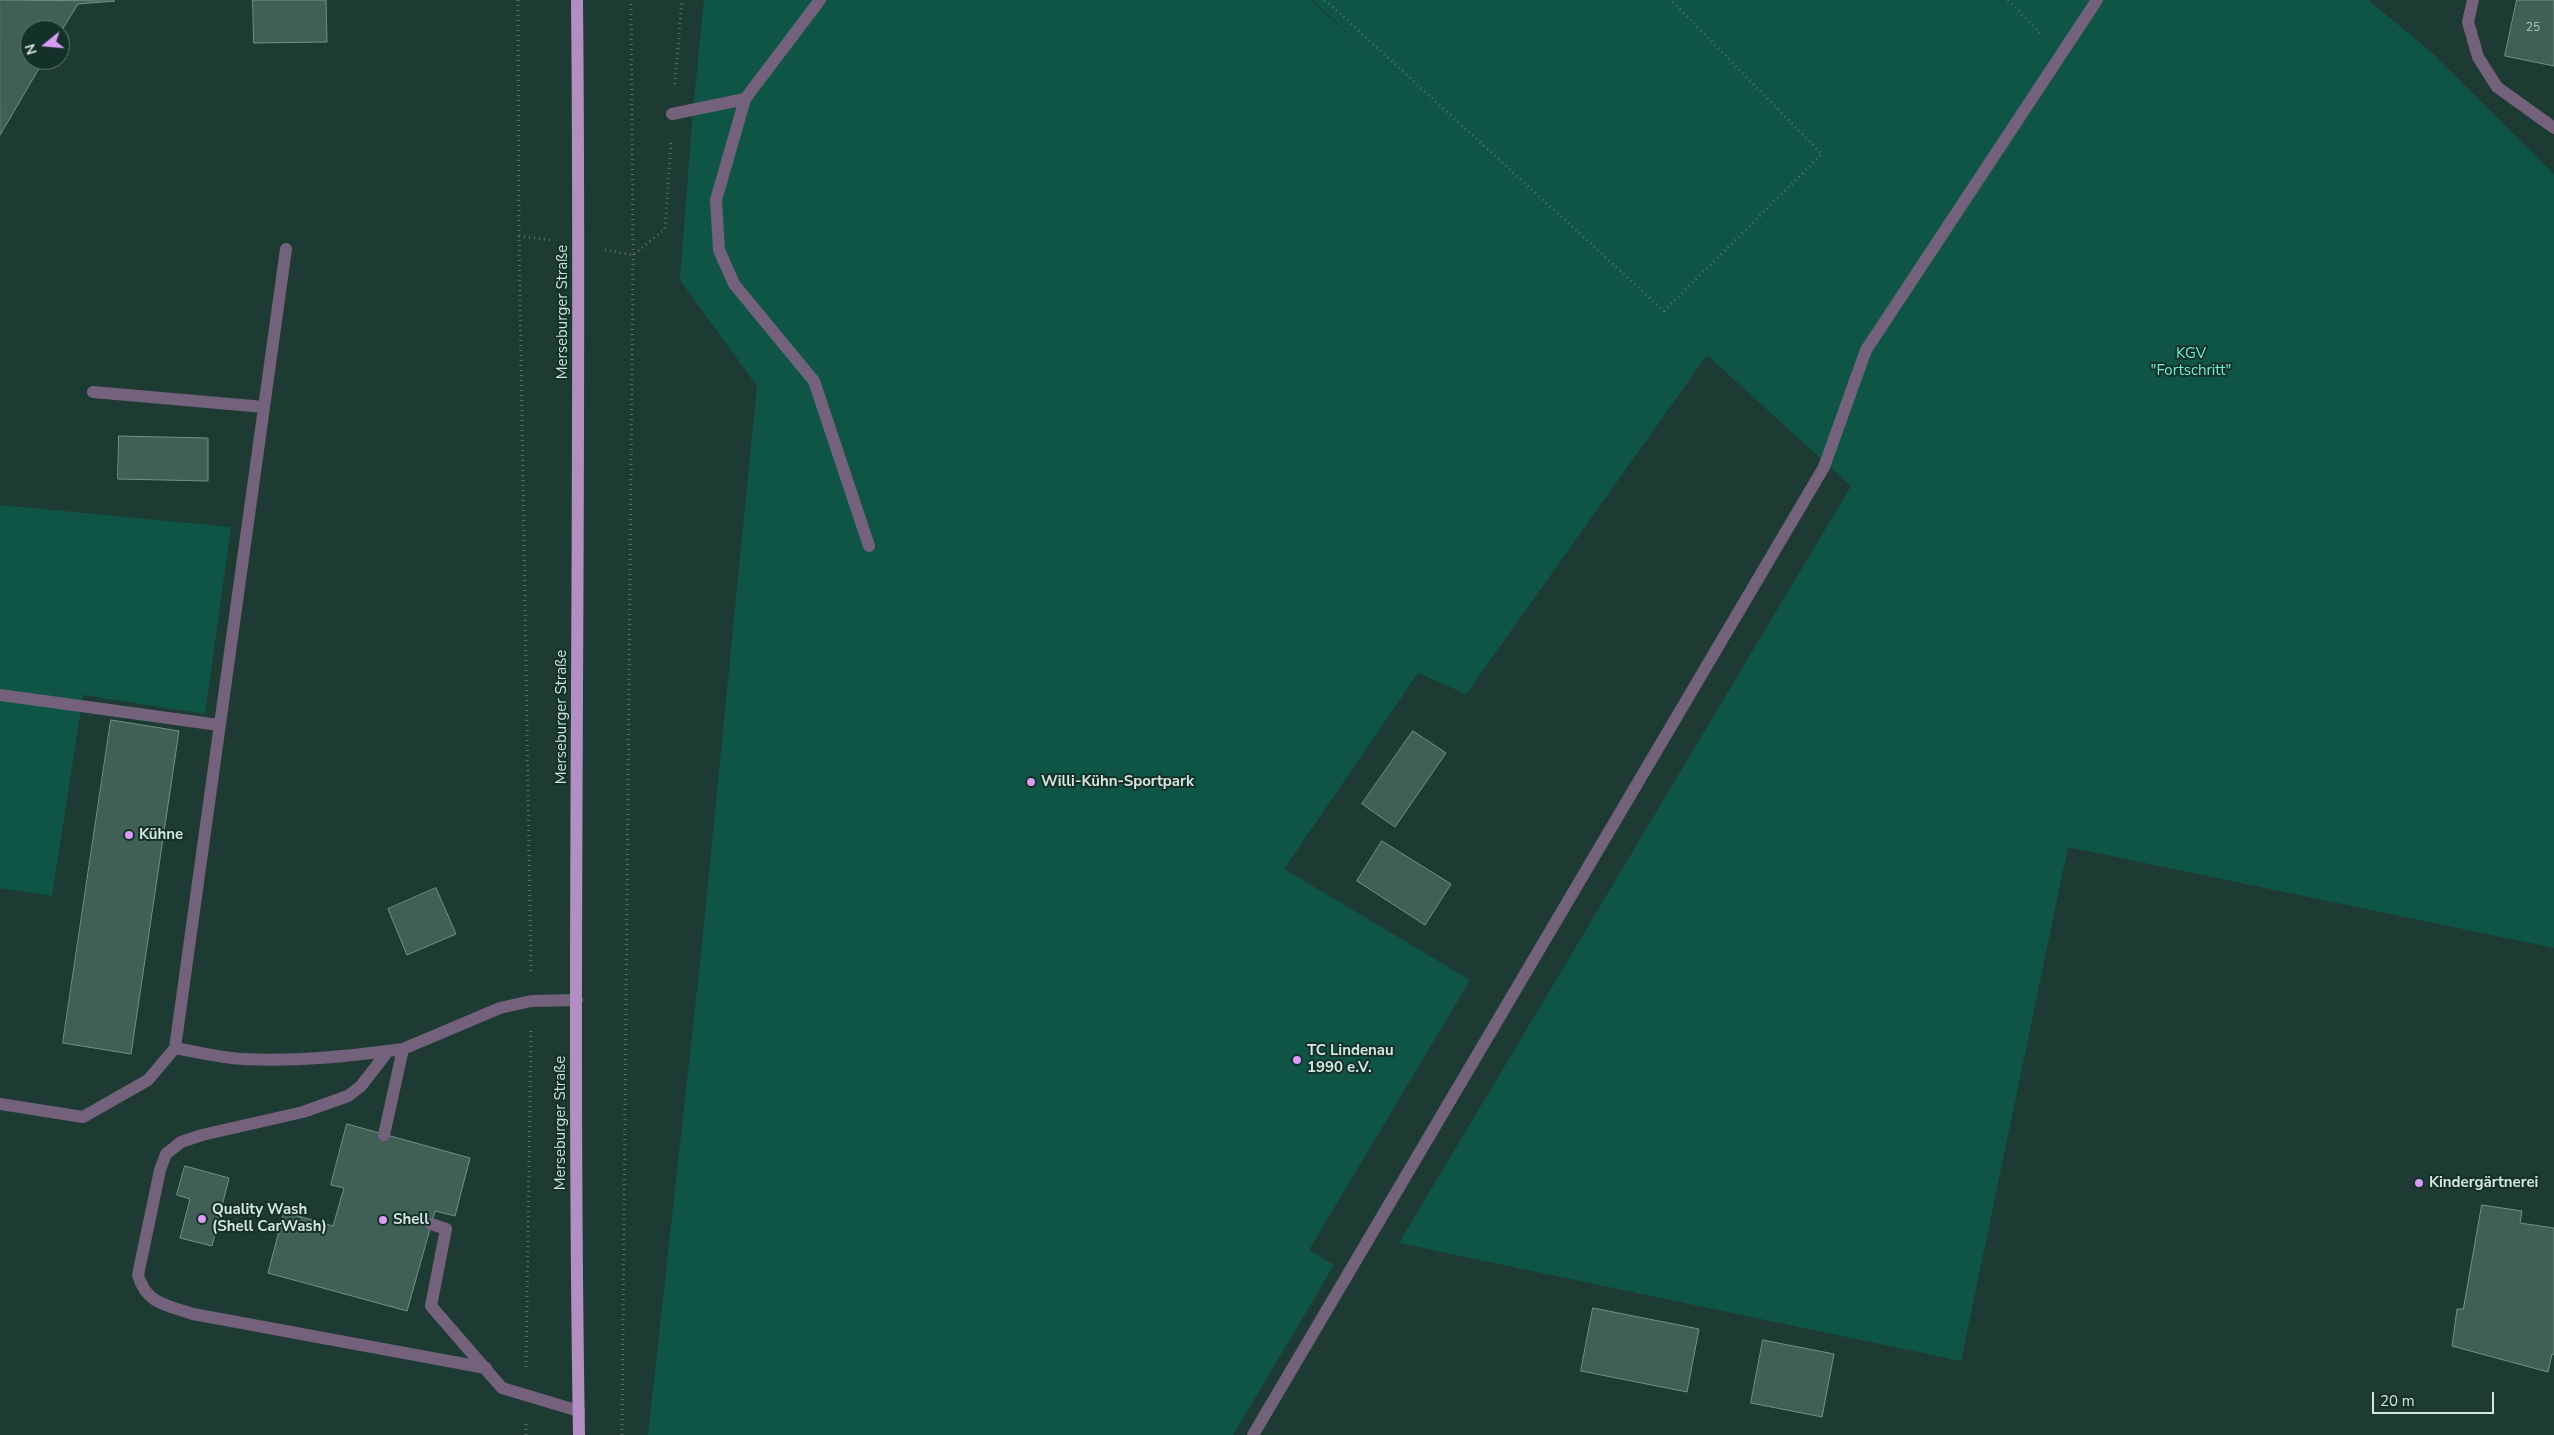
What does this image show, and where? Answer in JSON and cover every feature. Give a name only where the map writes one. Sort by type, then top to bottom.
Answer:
[{"type":"main road","name":"Merseburger Straße","points":[[577,0],[579,244],[577,1000],[579,1435]]},
{"type":"lane","points":[[820,0],[745,99],[716,200],[719,250],[734,284],[814,381],[869,546]]},
{"type":"lane","points":[[1254,1435],[1824,467],[1866,350],[2097,0]]},
{"type":"lane","points":[[2473,0],[2468,22],[2478,56],[2497,87],[2554,128]]},
{"type":"lane","points":[[672,114],[745,99]]},
{"type":"lane","points":[[0,1104],[83,1117],[148,1080],[175,1048],[286,249]]},
{"type":"lane","points":[[93,392],[264,407]]},
{"type":"lane","points":[[0,695],[220,725]]},
{"type":"lane","points":[[175,1048],[241,1059],[270,1060],[308,1060],[388,1051],[403,1049],[500,1008],[531,1001],[577,1000]]},
{"type":"lane","points":[[384,1134],[403,1049]]},
{"type":"lane","points":[[388,1051],[365,1082],[348,1096],[294,1114],[202,1134],[181,1142],[166,1154],[160,1170],[138,1275],[142,1290],[159,1302],[193,1314],[486,1368]]},
{"type":"lane","points":[[431,1224],[446,1229],[431,1306],[502,1388],[579,1411]]},
{"type":"path","points":[[518,0],[518,236],[531,1001],[526,1435]]},
{"type":"path","points":[[622,1435],[633,255],[630,0]]},
{"type":"path","points":[[579,244],[633,255],[666,229],[672,114],[682,0]]},
{"type":"path","points":[[1325,0],[1664,310],[1822,154],[1671,0]]},
{"type":"path","points":[[2008,0],[2061,54]]},
{"type":"green space","name":"KGV \"Fortschritt\"","points":[[704,0],[1310,0],[1376,59],[1312,0],[2368,0],[2429,50],[2554,174],[2554,948],[2068,847],[1961,1361],[1399,1243],[1851,486],[1707,355],[1466,694],[1418,673],[1284,869],[1470,980],[1309,1250],[1334,1265],[1233,1435],[648,1435],[701,953],[757,386],[680,280],[693,110]]},
{"type":"green space","points":[[0,505],[231,527],[205,714],[83,695],[52,896],[0,888]]},
{"type":"building","points":[[0,0],[115,1],[78,4],[68,20],[20,20],[20,70],[38,70],[0,135]]},
{"type":"building","points":[[253,0],[326,0],[327,42],[254,43]]},
{"type":"building","points":[[2517,0],[2554,0],[2554,66],[2505,56]]},
{"type":"building","points":[[119,436],[208,438],[208,481],[118,479]]},
{"type":"building","name":"Kühne","points":[[111,720],[179,731],[131,1054],[63,1043]]},
{"type":"building","points":[[1413,731],[1446,753],[1395,827],[1362,804]]},
{"type":"building","points":[[1382,841],[1451,884],[1425,925],[1357,881]]},
{"type":"building","points":[[436,888],[456,934],[407,955],[388,909]]},
{"type":"building","name":"Shell","points":[[347,1124],[470,1158],[455,1216],[435,1211],[407,1311],[268,1273],[284,1212],[333,1226],[344,1188],[331,1185]]},
{"type":"building","name":"Quality Wash (Shell CarWash)","points":[[185,1166],[229,1178],[212,1246],[180,1238],[190,1199],[177,1195]]},
{"type":"building","points":[[2482,1205],[2522,1211],[2520,1223],[2554,1228],[2554,1355],[2552,1354],[2548,1372],[2452,1346],[2457,1309],[2463,1309]]},
{"type":"building","points":[[1593,1308],[1699,1329],[1687,1392],[1581,1371]]},
{"type":"building","points":[[1763,1340],[1834,1354],[1822,1417],[1751,1403]]},
{"type":"place","name":"Willi-Kühn-Sportpark","points":[[1031,782]]},
{"type":"place","name":"Kühne","points":[[129,835]]},
{"type":"place","name":"TC Lindenau 1990 e.V.","points":[[1297,1060]]},
{"type":"place","name":"Kindergärtnerei","points":[[2419,1183]]},
{"type":"place","name":"Quality Wash (Shell CarWash)","points":[[202,1219]]},
{"type":"place","name":"Shell","points":[[383,1220]]}]
